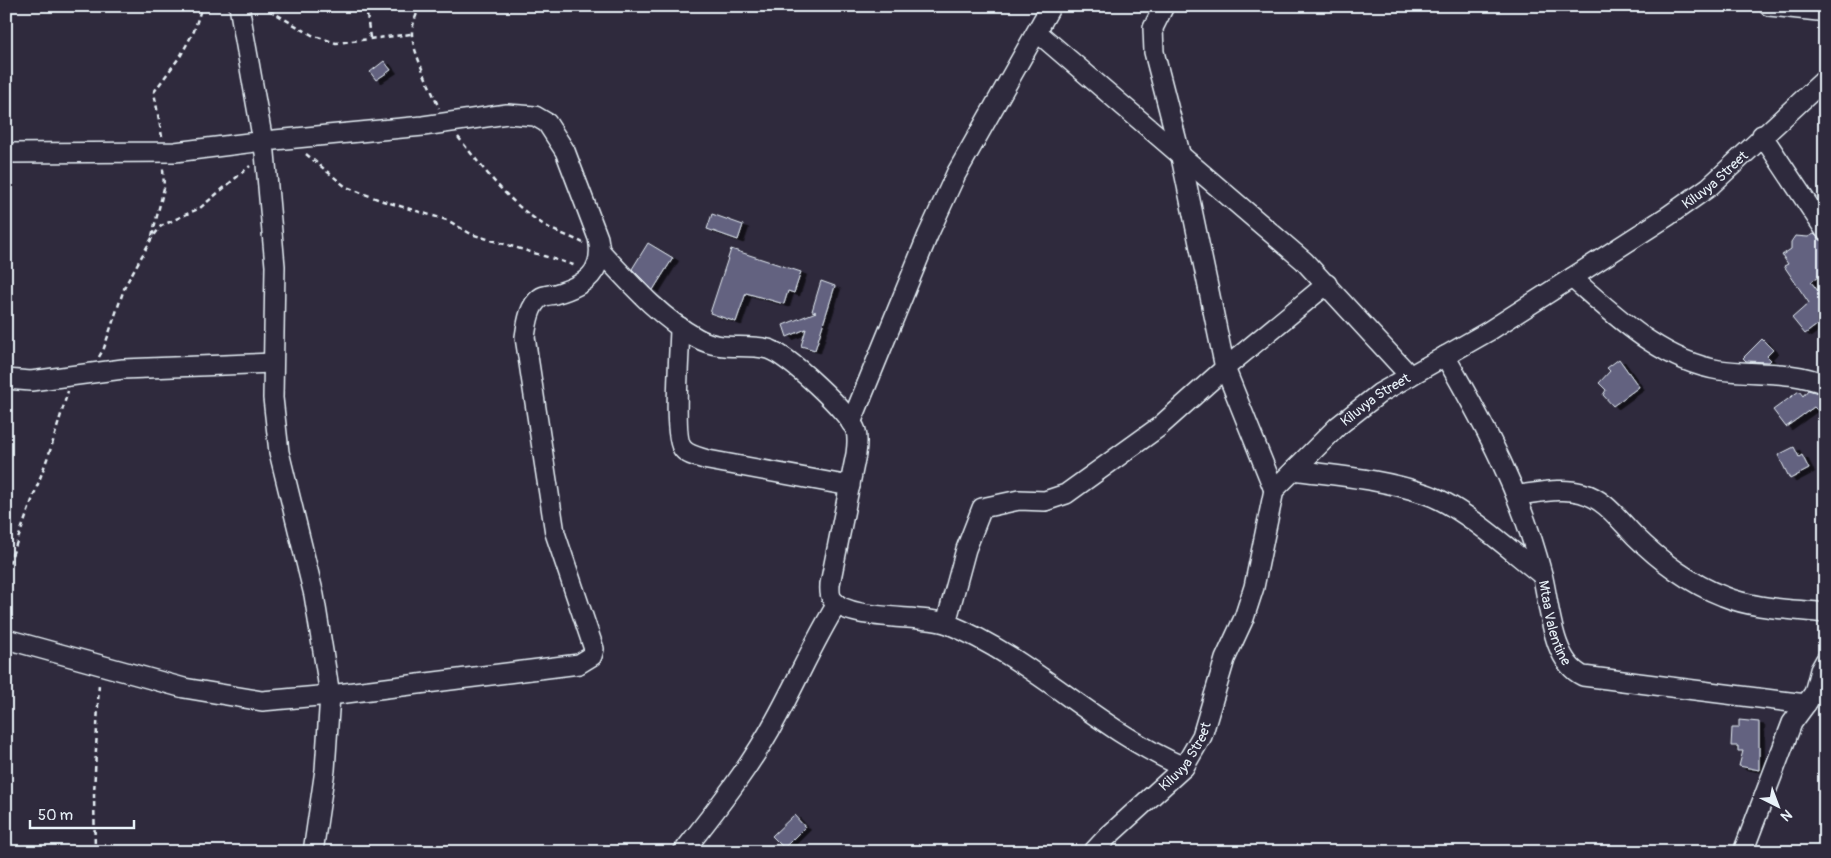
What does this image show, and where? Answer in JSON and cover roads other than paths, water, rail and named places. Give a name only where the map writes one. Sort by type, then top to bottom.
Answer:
[{"type":"street","points":[[239,6],[264,147],[275,266],[273,398],[279,452],[314,596],[330,695],[325,770],[313,852]]},
{"type":"street","points":[[851,423],[928,234],[956,174],[1051,6]]},
{"type":"street","points":[[1164,6],[1153,28],[1154,52],[1181,157],[1225,368],[1274,490]]},
{"type":"street","points":[[1769,6],[1820,10]]},
{"type":"street","points":[[1037,32],[1304,261],[1410,376]]},
{"type":"street","name":"Kiluvya Street","points":[[1094,852],[1106,838],[1184,768],[1202,736],[1225,659],[1244,618],[1254,587],[1274,490],[1338,426],[1380,393],[1489,332],[1668,216],[1709,186],[1762,135],[1825,79]]},
{"type":"street","points":[[6,153],[161,152],[264,147],[288,138],[445,123],[507,114],[535,116],[547,123],[565,151],[598,238],[601,252],[595,273],[580,285],[540,298],[530,311],[525,337],[555,533],[594,649],[592,656],[579,664],[330,695],[262,701],[184,688],[6,639]]},
{"type":"street","points":[[1762,135],[1825,230]]},
{"type":"street","points":[[601,252],[644,296],[680,327],[709,345],[723,348],[768,350],[782,356],[811,379],[851,423],[857,439],[829,594],[837,604],[846,609],[877,615],[946,623],[989,644],[1028,668],[1157,756],[1184,768]]},
{"type":"street","points":[[1572,278],[1638,332],[1691,363],[1742,373],[1791,374],[1811,378],[1825,384]]},
{"type":"street","points":[[946,623],[966,549],[982,508],[1019,500],[1045,501],[1066,494],[1158,427],[1225,368],[1327,284]]},
{"type":"street","points":[[680,327],[677,417],[678,438],[682,448],[690,455],[708,460],[850,486]]},
{"type":"street","name":"Mtaa Valentine","points":[[1445,356],[1486,428],[1517,495],[1542,575],[1563,658],[1572,672],[1601,679],[1806,704]]},
{"type":"street","points":[[6,379],[31,380],[123,369],[273,363]]},
{"type":"street","points":[[1294,470],[1372,480],[1427,494],[1456,509],[1542,575]]},
{"type":"street","points":[[1517,495],[1560,491],[1582,493],[1598,500],[1636,537],[1678,571],[1723,596],[1766,607],[1825,612]]},
{"type":"street","points":[[683,852],[722,802],[776,720],[817,636],[837,604]]},
{"type":"street","points":[[1743,852],[1792,723],[1814,693],[1820,670],[1825,661]]}]
